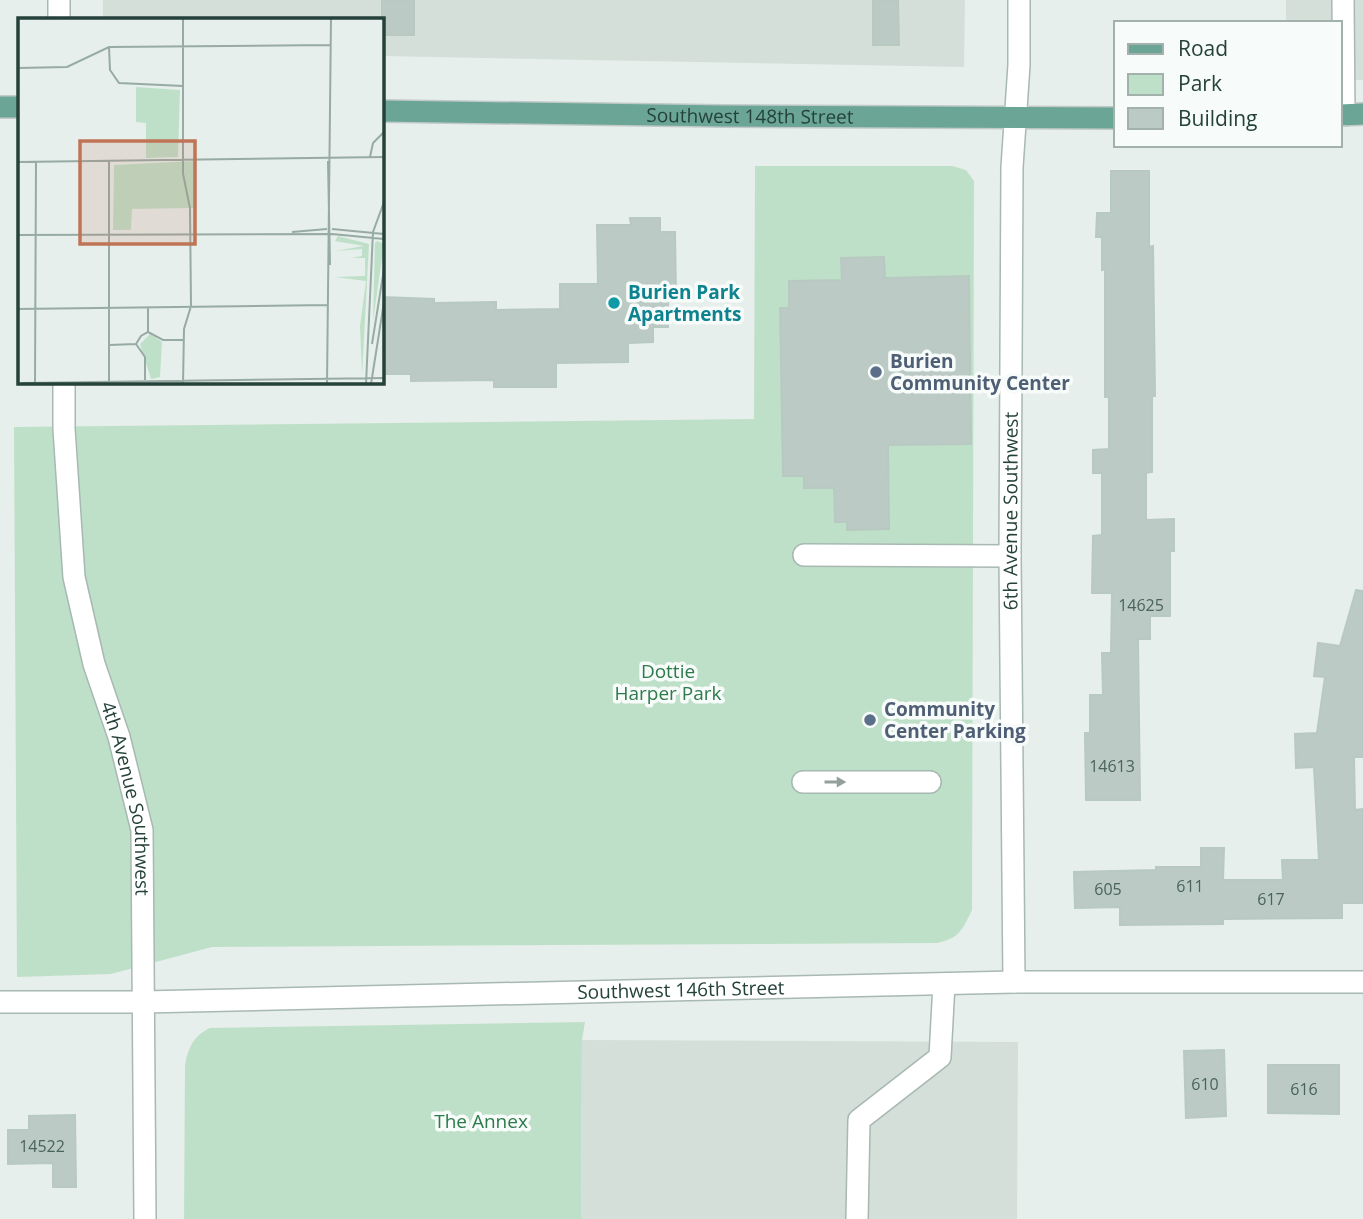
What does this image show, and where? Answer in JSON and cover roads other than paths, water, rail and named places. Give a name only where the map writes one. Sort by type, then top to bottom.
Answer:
[{"type":"main road","points":[[0,107],[18,107]]},
{"type":"main road","name":"Southwest 148th Street","points":[[383,111],[1114,118]]},
{"type":"street","points":[[59,0],[59,18]]},
{"type":"street","name":"6th Avenue Southwest","points":[[1014,982],[1010,556],[1012,167],[1019,65],[1019,0]]},
{"type":"street","points":[[1343,0],[1349,115]]},
{"type":"street","name":"4th Avenue Southwest","points":[[64,383],[64,429],[75,577],[94,664],[119,737],[142,830],[145,1219]]},
{"type":"street","points":[[804,555],[1010,556]]},
{"type":"street","points":[[803,782],[930,782]]},
{"type":"street","name":"Southwest 146th Street","points":[[0,1002],[144,1002],[1014,982],[1363,982]]},
{"type":"street","points":[[857,1219],[859,1120],[940,1057],[944,984]]},
{"type":"place","name":"Burien Park Apartments","points":[[614,303]]},
{"type":"place","name":"Burien Community Center","points":[[876,372]]},
{"type":"place","name":"Community Center Parking","points":[[870,720]]},
{"type":"park label","name":"Dottie Harper Park","points":[[668,682]]},
{"type":"park label","name":"The Annex","points":[[481,1121]]}]
